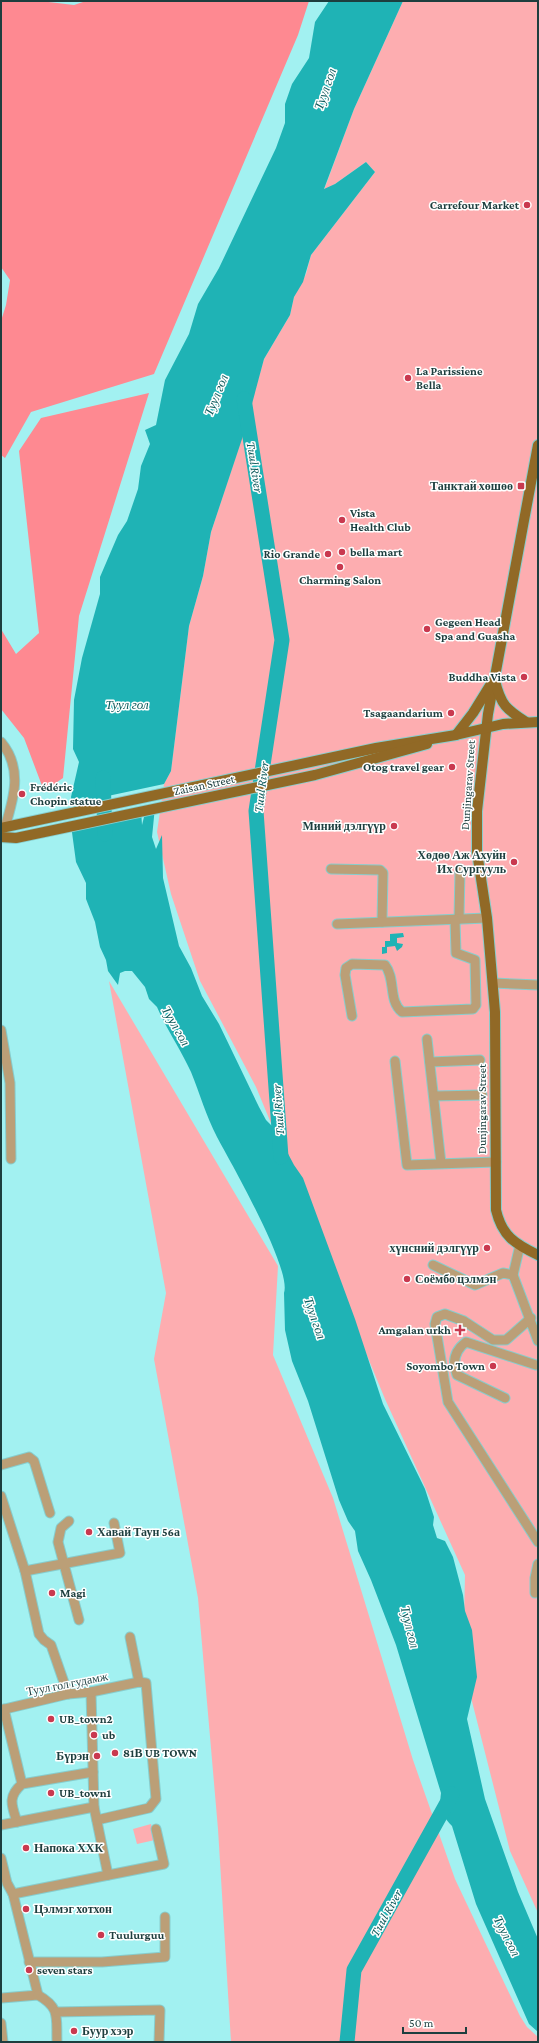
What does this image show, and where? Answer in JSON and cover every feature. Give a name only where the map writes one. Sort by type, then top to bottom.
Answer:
[{"type":"main road","name":"Dunjingarav Street","points":[[538,446],[494,677],[486,728],[477,811],[477,852],[487,918],[493,983],[496,1210],[502,1229],[520,1245],[538,1254]]},
{"type":"main road","points":[[494,677],[502,704],[526,722]]},
{"type":"main road","points":[[456,735],[473,713],[494,677]]},
{"type":"main road","name":"Zaisan Street","points":[[3,828],[376,748],[456,735],[503,724],[538,722]]},
{"type":"main road","name":"Zaisan Street","points":[[1,838],[16,838],[42,833],[315,775],[384,758],[456,735]]},
{"type":"street","points":[[1,742],[13,762],[16,778],[3,828]]},
{"type":"street","points":[[331,869],[380,870],[383,873],[382,922]]},
{"type":"street","points":[[352,1016],[345,975],[346,968],[352,964],[385,965],[389,970],[394,1002],[397,1008],[402,1012],[473,1009],[476,1006],[475,960],[456,953],[460,869]]},
{"type":"street","points":[[337,924],[487,918]]},
{"type":"street","points":[[493,983],[538,985]]},
{"type":"street","points":[[1,1030],[10,1083],[11,1159]]},
{"type":"street","points":[[428,1039],[441,1164]]},
{"type":"street","points":[[430,1062],[480,1060]]},
{"type":"street","points":[[395,1061],[407,1165],[496,1162]]},
{"type":"street","points":[[434,1096],[482,1095]]},
{"type":"street","points":[[520,1245],[513,1275],[531,1318],[534,1336],[538,1342]]},
{"type":"street","points":[[433,1265],[475,1285],[503,1273],[513,1275]]},
{"type":"street","points":[[531,1318],[506,1340],[492,1340],[464,1321],[445,1314],[437,1317],[435,1324],[448,1402],[538,1542]]},
{"type":"street","points":[[504,1398],[457,1375],[454,1368],[454,1359],[459,1348],[466,1342],[536,1365]]},
{"type":"street","points":[[1,1465],[24,1457],[29,1457],[34,1461],[50,1513]]},
{"type":"street","points":[[1,1496],[25,1571],[39,1634],[44,1640],[51,1644],[68,1694]]},
{"type":"street","points":[[69,1521],[61,1528],[58,1534],[58,1542],[79,1620]]},
{"type":"street","points":[[25,1571],[120,1553],[114,1523]]},
{"type":"street","points":[[535,1593],[535,1578],[538,1564]]},
{"type":"street","points":[[97,1820],[149,1808],[156,1799],[146,1683],[139,1682],[130,1637]]},
{"type":"street","name":"Туул гол гудамж","points":[[3,1709],[68,1694],[91,1692],[139,1682]]},
{"type":"street","points":[[91,1692],[94,1807],[108,1875]]},
{"type":"street","points":[[3,1709],[22,1784]]},
{"type":"street","points":[[17,1822],[11,1802],[14,1791],[22,1784],[93,1772]]},
{"type":"street","points":[[1,1825],[94,1807]]},
{"type":"street","points":[[12,1894],[164,1864],[156,1829]]},
{"type":"street","points":[[1,1858],[4,1883],[12,1894],[38,1995]]},
{"type":"street","points":[[29,1962],[102,1962],[165,1957],[165,1917]]},
{"type":"street","points":[[1,1998],[38,1995],[50,2002],[56,2012],[57,2042]]},
{"type":"street","points":[[56,2012],[160,2010],[159,2042]]},
{"type":"street","points":[[1,2023],[3,2042]]},
{"type":"shaded area","points":[[1,1],[40,1],[74,5],[86,1],[309,1],[298,35],[154,374],[31,412],[5,458],[1,455],[1,321],[6,305],[10,280],[1,267]]},
{"type":"shaded area","points":[[403,1],[538,1],[538,1913],[510,1851],[463,1666],[465,1575],[385,1399],[256,1087],[200,981],[171,894],[157,832],[164,784],[171,771],[189,626],[203,576],[211,532],[239,447],[264,359],[290,315],[294,297],[306,274],[311,255],[375,172],[366,162],[324,190],[354,109]]},
{"type":"shaded area","points":[[149,393],[79,616],[63,778],[44,791],[24,738],[1,709],[1,629],[16,654],[39,633],[19,451],[41,418]]},
{"type":"shaded area","points":[[109,981],[278,1266],[273,1355],[333,1498],[413,1760],[455,1879],[520,2016],[527,2027],[538,2037],[538,2042],[231,2042],[218,1829],[198,1598],[154,1359],[166,1293]]},
{"type":"shaded area","points":[[151,1824],[155,1840],[137,1844],[133,1829]]},
{"type":"water","name":"Туул гол","points":[[329,1],[403,1],[354,109],[324,189],[335,184],[366,162],[375,172],[311,255],[303,282],[294,297],[290,315],[264,359],[245,430],[211,532],[203,576],[189,626],[171,771],[164,784],[89,800],[83,797],[72,802],[71,797],[79,762],[73,749],[74,700],[82,658],[100,594],[100,577],[118,535],[127,521],[138,489],[141,466],[150,444],[145,430],[156,425],[165,380],[189,334],[198,304],[219,268],[276,148],[285,123],[285,104],[292,84],[309,58],[315,22]]},
{"type":"water","name":"Туул гол","points":[[155,807],[152,837],[156,849],[162,835],[163,878],[179,946],[191,968],[202,996],[219,1024],[259,1107],[266,1120],[275,1129],[294,1165],[303,1178],[355,1319],[383,1404],[425,1489],[434,1517],[433,1525],[437,1538],[445,1541],[453,1557],[463,1595],[465,1611],[472,1630],[477,1677],[467,1719],[485,1799],[518,1892],[538,1939],[538,2032],[529,2024],[476,1904],[452,1826],[442,1811],[440,1803],[441,1793],[396,1645],[358,1551],[355,1531],[348,1521],[339,1500],[308,1401],[292,1361],[285,1330],[284,1280],[279,1262],[259,1216],[213,1129],[191,1072],[157,1007],[149,999],[145,987],[132,971],[120,973],[118,985],[108,971],[106,960],[100,947],[95,922],[86,899],[86,883],[76,862],[71,825],[141,810],[142,825],[146,809]]},
{"type":"water","points":[[403,933],[404,937],[397,938],[397,943],[403,944],[402,947],[397,951],[395,946],[387,947],[387,953],[382,954],[382,947],[385,947],[385,941],[390,941],[390,934]]},
{"type":"waterway","name":"Tuul River","points":[[244,399],[282,640],[256,811],[281,1157]]},
{"type":"waterway","name":"Туул гол","points":[[103,778],[105,834]]},
{"type":"waterway","name":"Tuul River","points":[[347,2042],[354,1970],[452,1794]]},
{"type":"place","name":"Carrefour Market","points":[[527,205]]},
{"type":"place","name":"La Parissiene Bella","points":[[408,378]]},
{"type":"place","name":"Танктай хөшөө","points":[[521,486]]},
{"type":"place","name":"Vista Health Club","points":[[342,520]]},
{"type":"place","name":"bella mart","points":[[342,552]]},
{"type":"place","name":"Rio Grande","points":[[328,554]]},
{"type":"place","name":"Charming Salon","points":[[340,567]]},
{"type":"place","name":"Gegeen Head Spa and Guasha","points":[[427,629]]},
{"type":"place","name":"Buddha Vista","points":[[524,677]]},
{"type":"place","name":"Tsagaandarium","points":[[451,713]]},
{"type":"place","name":"Otog travel gear","points":[[452,767]]},
{"type":"place","name":"Frédéric Chopin statue","points":[[22,794]]},
{"type":"place","name":"Миний дэлгүүр","points":[[394,826]]},
{"type":"place","name":"Хөдөө Аж Ахуйн Их Сургууль","points":[[514,862]]},
{"type":"place","name":"хүнсний дэлгүүр","points":[[487,1248]]},
{"type":"place","name":"Соёмбо цэлмэн","points":[[407,1279]]},
{"type":"place","name":"Amgalan urkh","points":[[460,1330]]},
{"type":"place","name":"Soyombo Town","points":[[493,1366]]},
{"type":"place","name":"Хавай Таун 56а","points":[[89,1532]]},
{"type":"place","name":"Magi","points":[[52,1593]]},
{"type":"place","name":"UB_town2","points":[[51,1719]]},
{"type":"place","name":"ub","points":[[94,1735]]},
{"type":"place","name":"81В UB TOWN","points":[[115,1753]]},
{"type":"place","name":"Бүрэн","points":[[97,1756]]},
{"type":"place","name":"UB_town1","points":[[51,1793]]},
{"type":"place","name":"Напока ХХК","points":[[26,1848]]},
{"type":"place","name":"Цэлмэг хотхон","points":[[26,1909]]},
{"type":"place","name":"Tuulurguu","points":[[101,1935]]},
{"type":"place","name":"seven stars","points":[[29,1970]]},
{"type":"place","name":"Буур хээр","points":[[74,2031]]}]
